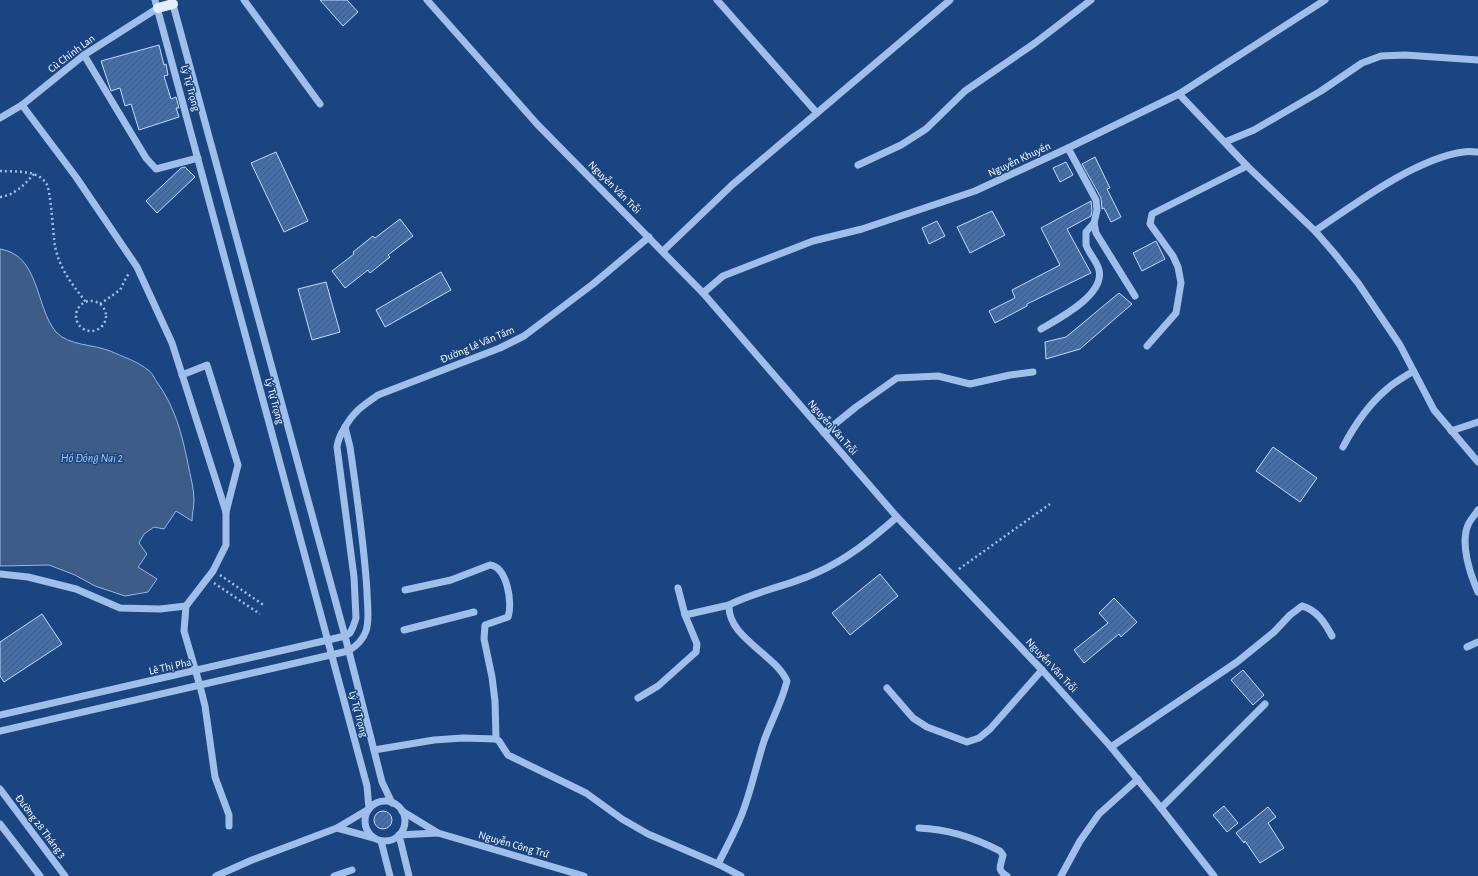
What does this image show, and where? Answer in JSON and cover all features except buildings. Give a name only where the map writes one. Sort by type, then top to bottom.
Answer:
[{"type":"main road","points":[[156,4],[172,2]]},
{"type":"street","points":[[244,0],[320,104]]},
{"type":"street","name":"Nguyễn Văn Trỗi","points":[[427,0],[537,124],[663,251],[703,294],[897,517],[1042,670],[1138,779],[1214,876]]},
{"type":"street","points":[[717,0],[817,113]]},
{"type":"street","points":[[663,251],[732,185],[950,0]]},
{"type":"street","points":[[858,165],[901,146],[926,129],[965,91],[1035,42],[1089,0]]},
{"type":"street","name":"Nguyễn Khuyến","points":[[703,294],[723,276],[813,242],[862,229],[975,191],[1068,148],[1180,94],[1325,0]]},
{"type":"street","name":"Lý Tự Trọng","points":[[172,2],[345,636],[382,782],[392,803]]},
{"type":"street","name":"Lý Tự Trọng","points":[[156,4],[367,786],[369,809]]},
{"type":"street","name":"Cù Chính Lan","points":[[0,118],[22,105],[84,55],[156,4]]},
{"type":"street","points":[[84,55],[146,158],[156,169],[198,158]]},
{"type":"street","points":[[1225,142],[1254,130],[1321,91],[1362,64],[1381,56],[1478,60]]},
{"type":"street","points":[[1180,94],[1247,166],[1315,231],[1358,283],[1400,345],[1434,410],[1477,459]]},
{"type":"street","points":[[22,105],[76,177],[137,267],[172,343],[226,512]]},
{"type":"street","points":[[1068,148],[1096,200],[1097,210],[1094,223],[1096,233],[1135,296]]},
{"type":"street","points":[[1315,231],[1395,179],[1430,161],[1463,152],[1478,152]]},
{"type":"street","points":[[1147,346],[1176,313],[1181,283],[1178,268],[1173,256],[1150,224],[1152,214],[1247,166]]},
{"type":"street","points":[[1041,329],[1070,312],[1090,295],[1098,282],[1100,270],[1086,245],[1086,232],[1094,223]]},
{"type":"street","name":"Đường Lê Văn Tám","points":[[345,636],[350,633],[356,618],[354,577],[337,447],[338,440],[350,417],[361,406],[378,395],[500,348],[524,336],[593,284],[649,237]]},
{"type":"street","points":[[182,375],[207,365],[238,465],[226,512],[226,546],[213,571],[186,606],[184,631],[205,706],[216,777],[229,815],[229,826]]},
{"type":"street","points":[[1343,447],[1352,429],[1387,388],[1413,371]]},
{"type":"street","points":[[824,433],[856,407],[897,378],[938,376],[970,384],[1033,372]]},
{"type":"street","points":[[1451,431],[1478,422]]},
{"type":"street","points":[[0,731],[348,651],[363,639],[367,630],[368,620],[366,573],[360,516],[350,447],[345,427]]},
{"type":"street","points":[[1478,510],[1468,526],[1465,539],[1469,567],[1478,592]]},
{"type":"street","points":[[685,615],[729,605],[740,599],[773,589],[816,573],[844,558],[876,535],[897,517]]},
{"type":"street","points":[[404,590],[451,580],[490,565],[496,566],[501,571],[508,590],[510,610],[508,617],[485,625],[484,639],[492,677],[495,701],[496,739]]},
{"type":"street","points":[[0,574],[28,578],[76,589],[120,608],[160,609],[186,606]]},
{"type":"street","points":[[638,698],[658,686],[696,652],[697,644],[685,615],[678,588]]},
{"type":"street","points":[[718,864],[742,815],[765,739],[778,709],[787,681],[777,668],[740,632],[731,618],[729,605]]},
{"type":"street","points":[[1111,747],[1237,662],[1274,632],[1290,615],[1302,606],[1309,608],[1318,614],[1332,636]]},
{"type":"street","points":[[404,630],[474,612]]},
{"type":"street","name":"Lê Thị Pha","points":[[0,715],[345,636]]},
{"type":"street","points":[[1466,647],[1478,642]]},
{"type":"street","points":[[887,688],[913,718],[927,726],[967,742],[979,738],[990,729],[1042,670]]},
{"type":"street","points":[[1161,808],[1265,704]]},
{"type":"street","points":[[374,750],[434,740],[463,738],[496,739],[508,755],[586,792],[622,819],[648,834],[718,864],[741,876]]},
{"type":"street","points":[[1061,876],[1080,841],[1099,814],[1138,779]]},
{"type":"street","name":"Đường 28 Tháng 3","points":[[0,790],[65,876]]},
{"type":"street","points":[[216,876],[252,860],[337,828],[380,802],[392,803],[402,811],[405,823],[403,830],[399,835],[388,841],[378,840],[337,828]]},
{"type":"street","points":[[369,809],[366,815],[366,828],[369,834],[378,840],[390,876]]},
{"type":"street","name":"Nguyễn Công Trứ","points":[[402,811],[438,833],[584,876]]},
{"type":"street","points":[[0,824],[40,876]]},
{"type":"street","points":[[919,828],[934,828],[952,832],[1000,851],[1003,855],[999,869],[1007,876]]},
{"type":"street","name":"Nguyễn Công Trứ","points":[[399,835],[438,833]]},
{"type":"street","points":[[399,835],[409,876]]},
{"type":"street","points":[[334,876],[352,870]]},
{"type":"path","points":[[0,171],[34,173],[46,183],[49,194],[55,248],[63,270],[86,302]]},
{"type":"path","points":[[0,198],[13,193],[23,186],[34,173]]},
{"type":"path","points":[[100,304],[105,313],[104,323],[99,328],[89,331],[81,327],[76,318],[78,310],[81,306],[86,302],[100,304],[120,290],[127,276],[137,267]]},
{"type":"path","points":[[951,575],[1050,504]]},
{"type":"path","points":[[213,571],[265,606]]},
{"type":"path","points":[[207,579],[260,614]]},
{"type":"water","name":"Hồ Đồng Nai 2","points":[[0,249],[13,253],[23,261],[30,271],[49,322],[61,337],[74,342],[110,351],[144,367],[152,374],[169,401],[183,442],[193,486],[194,500],[192,521],[176,511],[164,529],[154,527],[144,534],[139,543],[147,554],[138,567],[157,579],[148,592],[125,596],[95,586],[75,575],[49,565],[0,566]]}]
